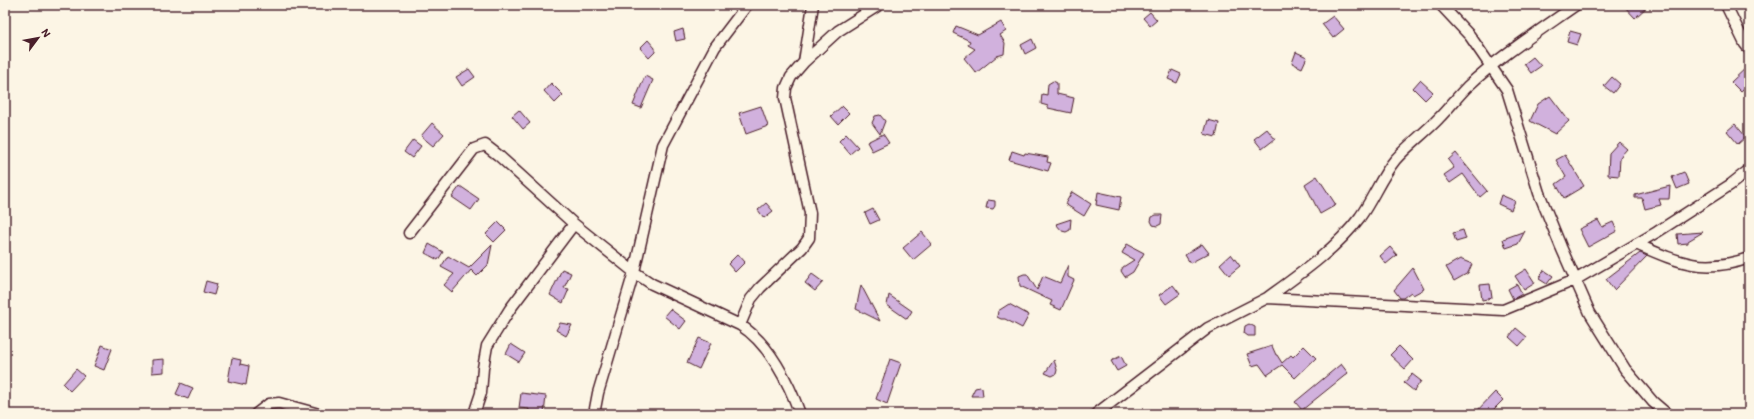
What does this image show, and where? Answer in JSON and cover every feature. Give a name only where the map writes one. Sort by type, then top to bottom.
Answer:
[{"type":"street","points":[[594,414],[598,393],[634,272],[663,145],[715,46],[747,5]]},
{"type":"street","points":[[804,62],[813,5]]},
{"type":"street","points":[[740,325],[751,299],[760,288],[802,248],[809,238],[810,213],[785,98],[786,88],[790,77],[838,31],[879,5]]},
{"type":"street","points":[[1441,5],[1470,36],[1507,90],[1539,193],[1590,313],[1625,369],[1653,402],[1667,414]]},
{"type":"street","points":[[1096,414],[1106,411],[1208,328],[1267,298],[1331,249],[1349,231],[1361,215],[1396,159],[1439,119],[1466,88],[1491,66],[1576,5]]},
{"type":"street","points":[[1726,5],[1745,44],[1749,49]]},
{"type":"street","points":[[409,233],[474,148],[485,145],[574,224],[634,272],[652,284],[752,332],[780,370],[794,396],[800,414]]},
{"type":"street","points":[[1267,298],[1503,310],[1575,280],[1730,185],[1749,170]]},
{"type":"street","points":[[474,414],[481,393],[483,368],[488,346],[510,309],[574,224]]},
{"type":"street","points":[[1636,244],[1668,258],[1689,264],[1711,265],[1749,258]]},
{"type":"street","points":[[256,414],[269,404],[279,403],[319,414]]},
{"type":"building","points":[[1623,5],[1649,5],[1635,18]]},
{"type":"building","points":[[1150,12],[1157,20],[1150,26],[1143,18]]},
{"type":"building","points":[[1333,16],[1344,29],[1333,38],[1322,24]]},
{"type":"building","points":[[1001,22],[1006,31],[1000,35],[1005,43],[1004,54],[997,56],[976,73],[964,58],[975,49],[968,45],[970,41],[953,33],[956,26],[978,35]]},
{"type":"building","points":[[683,29],[685,39],[676,41],[674,32]]},
{"type":"building","points":[[1570,31],[1581,34],[1577,45],[1567,42]]},
{"type":"building","points":[[1032,39],[1036,48],[1025,54],[1021,45]]},
{"type":"building","points":[[648,40],[655,48],[655,52],[649,58],[640,48]]},
{"type":"building","points":[[1296,52],[1307,57],[1302,68],[1292,63]]},
{"type":"building","points":[[1533,57],[1541,66],[1531,73],[1524,64]]},
{"type":"building","points":[[1749,65],[1749,85],[1741,92],[1731,82]]},
{"type":"building","points":[[469,69],[475,77],[462,86],[456,77]]},
{"type":"building","points":[[1172,70],[1181,74],[1177,83],[1168,79]]},
{"type":"building","points":[[645,76],[653,80],[641,108],[633,105]]},
{"type":"building","points":[[1612,77],[1620,84],[1613,93],[1604,86]]},
{"type":"building","points":[[1420,80],[1433,92],[1425,100],[1413,88]]},
{"type":"building","points":[[1053,81],[1057,83],[1057,94],[1074,98],[1071,113],[1048,108],[1048,106],[1041,104],[1042,94],[1047,95],[1048,84]]},
{"type":"building","points":[[551,83],[563,95],[555,103],[544,91]]},
{"type":"building","points":[[1550,96],[1569,121],[1555,134],[1530,121],[1538,104]]},
{"type":"building","points":[[761,106],[768,126],[746,134],[739,113]]},
{"type":"building","points":[[842,106],[849,113],[838,124],[831,116]]},
{"type":"building","points":[[519,110],[530,123],[523,129],[512,116]]},
{"type":"building","points":[[880,115],[885,121],[880,134],[872,123],[875,116]]},
{"type":"building","points":[[1208,120],[1219,123],[1216,137],[1204,134]]},
{"type":"building","points":[[432,123],[444,134],[433,146],[421,136]]},
{"type":"building","points":[[1735,124],[1746,137],[1738,144],[1727,131]]},
{"type":"building","points":[[1267,129],[1275,139],[1262,149],[1254,139]]},
{"type":"building","points":[[846,134],[858,147],[850,154],[839,141]]},
{"type":"building","points":[[883,134],[889,143],[872,151],[867,142]]},
{"type":"building","points":[[413,140],[421,146],[412,158],[404,152]]},
{"type":"building","points":[[1619,142],[1627,149],[1620,157],[1619,176],[1608,175],[1609,153]]},
{"type":"building","points":[[1012,151],[1024,155],[1025,153],[1048,157],[1047,162],[1051,163],[1048,171],[1009,160]]},
{"type":"building","points":[[1456,153],[1487,191],[1480,197],[1463,174],[1450,183],[1444,175],[1454,168],[1448,160]]},
{"type":"building","points":[[1565,155],[1584,186],[1564,198],[1556,184],[1566,177],[1556,160]]},
{"type":"building","points":[[1684,172],[1689,184],[1677,189],[1672,177]]},
{"type":"building","points":[[1317,176],[1336,205],[1320,214],[1305,184]]},
{"type":"building","points":[[460,186],[479,199],[471,210],[452,197]]},
{"type":"building","points":[[1670,186],[1669,199],[1659,199],[1661,205],[1645,209],[1642,198],[1635,198],[1635,195]]},
{"type":"building","points":[[1072,192],[1091,204],[1084,216],[1065,204]]},
{"type":"building","points":[[1098,192],[1121,197],[1119,210],[1096,205]]},
{"type":"building","points":[[1501,195],[1515,201],[1511,210],[1498,204]]},
{"type":"building","points":[[988,200],[995,201],[995,206],[993,209],[986,208]]},
{"type":"building","points":[[766,203],[773,211],[764,218],[758,210]]},
{"type":"building","points":[[873,209],[879,220],[870,224],[865,213]]},
{"type":"building","points":[[1162,215],[1161,224],[1157,226],[1153,225],[1151,221],[1152,217]]},
{"type":"building","points":[[1071,219],[1070,230],[1066,232],[1062,231],[1056,224]]},
{"type":"building","points":[[1598,220],[1602,227],[1613,222],[1617,231],[1588,247],[1579,229]]},
{"type":"building","points":[[498,222],[506,230],[494,242],[486,234]]},
{"type":"building","points":[[1463,230],[1466,239],[1456,242],[1453,233]]},
{"type":"building","points":[[1525,231],[1518,244],[1506,248],[1503,239]]},
{"type":"building","points":[[922,232],[932,244],[913,260],[903,248]]},
{"type":"building","points":[[1703,232],[1688,241],[1688,243],[1678,244],[1677,234]]},
{"type":"building","points":[[429,244],[443,252],[438,260],[425,253]]},
{"type":"building","points":[[1127,244],[1144,253],[1133,272],[1125,277],[1121,271],[1123,267],[1134,260],[1122,253]]},
{"type":"building","points":[[1202,244],[1209,253],[1190,263],[1185,255]]},
{"type":"building","points":[[492,245],[488,265],[477,276],[471,270],[452,292],[444,285],[454,274],[441,267],[448,256],[469,268]]},
{"type":"building","points":[[1390,247],[1397,255],[1386,264],[1380,256]]},
{"type":"building","points":[[1640,253],[1647,256],[1614,290],[1606,279]]},
{"type":"building","points":[[738,254],[745,262],[735,272],[728,264]]},
{"type":"building","points":[[1231,254],[1240,266],[1229,275],[1220,264]]},
{"type":"building","points":[[1460,259],[1472,264],[1468,273],[1454,281],[1446,267]]},
{"type":"building","points":[[1068,265],[1068,277],[1074,280],[1061,310],[1050,305],[1052,301],[1020,286],[1019,276],[1024,274],[1027,274],[1037,290],[1043,276],[1060,283]]},
{"type":"building","points":[[1413,268],[1424,289],[1413,295],[1411,292],[1403,298],[1400,298],[1394,290]]},
{"type":"building","points":[[562,269],[571,273],[564,288],[569,289],[563,303],[550,295]]},
{"type":"building","points":[[1526,269],[1535,283],[1524,290],[1515,276]]},
{"type":"building","points":[[1544,270],[1553,276],[1547,284],[1539,279]]},
{"type":"building","points":[[812,274],[823,282],[815,291],[805,283]]},
{"type":"building","points":[[206,281],[217,284],[214,295],[203,292]]},
{"type":"building","points":[[1490,284],[1492,298],[1482,300],[1480,285]]},
{"type":"building","points":[[1517,284],[1522,294],[1513,299],[1508,289]]},
{"type":"building","points":[[861,285],[880,321],[856,309]]},
{"type":"building","points":[[1173,285],[1180,294],[1166,304],[1159,295]]},
{"type":"building","points":[[889,295],[912,311],[907,319],[887,305]]},
{"type":"building","points":[[1009,304],[1029,315],[1022,328],[1005,319],[997,317],[998,311]]},
{"type":"building","points":[[670,309],[686,321],[680,329],[664,316]]},
{"type":"building","points":[[560,323],[572,325],[566,336],[556,330]]},
{"type":"building","points":[[1249,324],[1255,327],[1255,336],[1248,336],[1244,333],[1245,326]]},
{"type":"building","points":[[1516,328],[1527,337],[1519,346],[1509,337]]},
{"type":"building","points":[[699,338],[711,343],[699,369],[687,363]]},
{"type":"building","points":[[511,344],[525,353],[519,362],[506,354]]},
{"type":"building","points":[[102,345],[112,349],[104,370],[94,366]]},
{"type":"building","points":[[1272,346],[1282,363],[1291,355],[1293,357],[1304,346],[1316,358],[1295,378],[1282,365],[1267,375],[1259,364],[1252,366],[1247,354]]},
{"type":"building","points":[[1399,346],[1413,360],[1405,369],[1390,355]]},
{"type":"building","points":[[1121,356],[1126,366],[1117,371],[1111,361]]},
{"type":"building","points":[[232,358],[241,360],[240,364],[249,366],[246,385],[228,381]]},
{"type":"building","points":[[164,359],[164,372],[152,373],[152,360]]},
{"type":"building","points":[[890,359],[901,363],[887,404],[876,399]]},
{"type":"building","points":[[1054,360],[1057,370],[1056,374],[1052,376],[1045,373]]},
{"type":"building","points":[[1341,364],[1348,373],[1302,410],[1295,402]]},
{"type":"building","points":[[76,369],[84,376],[70,391],[63,384]]},
{"type":"building","points":[[1412,374],[1421,381],[1414,391],[1404,383]]},
{"type":"building","points":[[181,383],[193,388],[188,399],[176,394]]},
{"type":"building","points":[[975,388],[982,388],[983,396],[971,396]]},
{"type":"building","points":[[1495,392],[1503,400],[1489,414],[1474,414]]},
{"type":"building","points":[[521,393],[546,396],[544,414],[528,414],[529,409],[519,408]]}]
